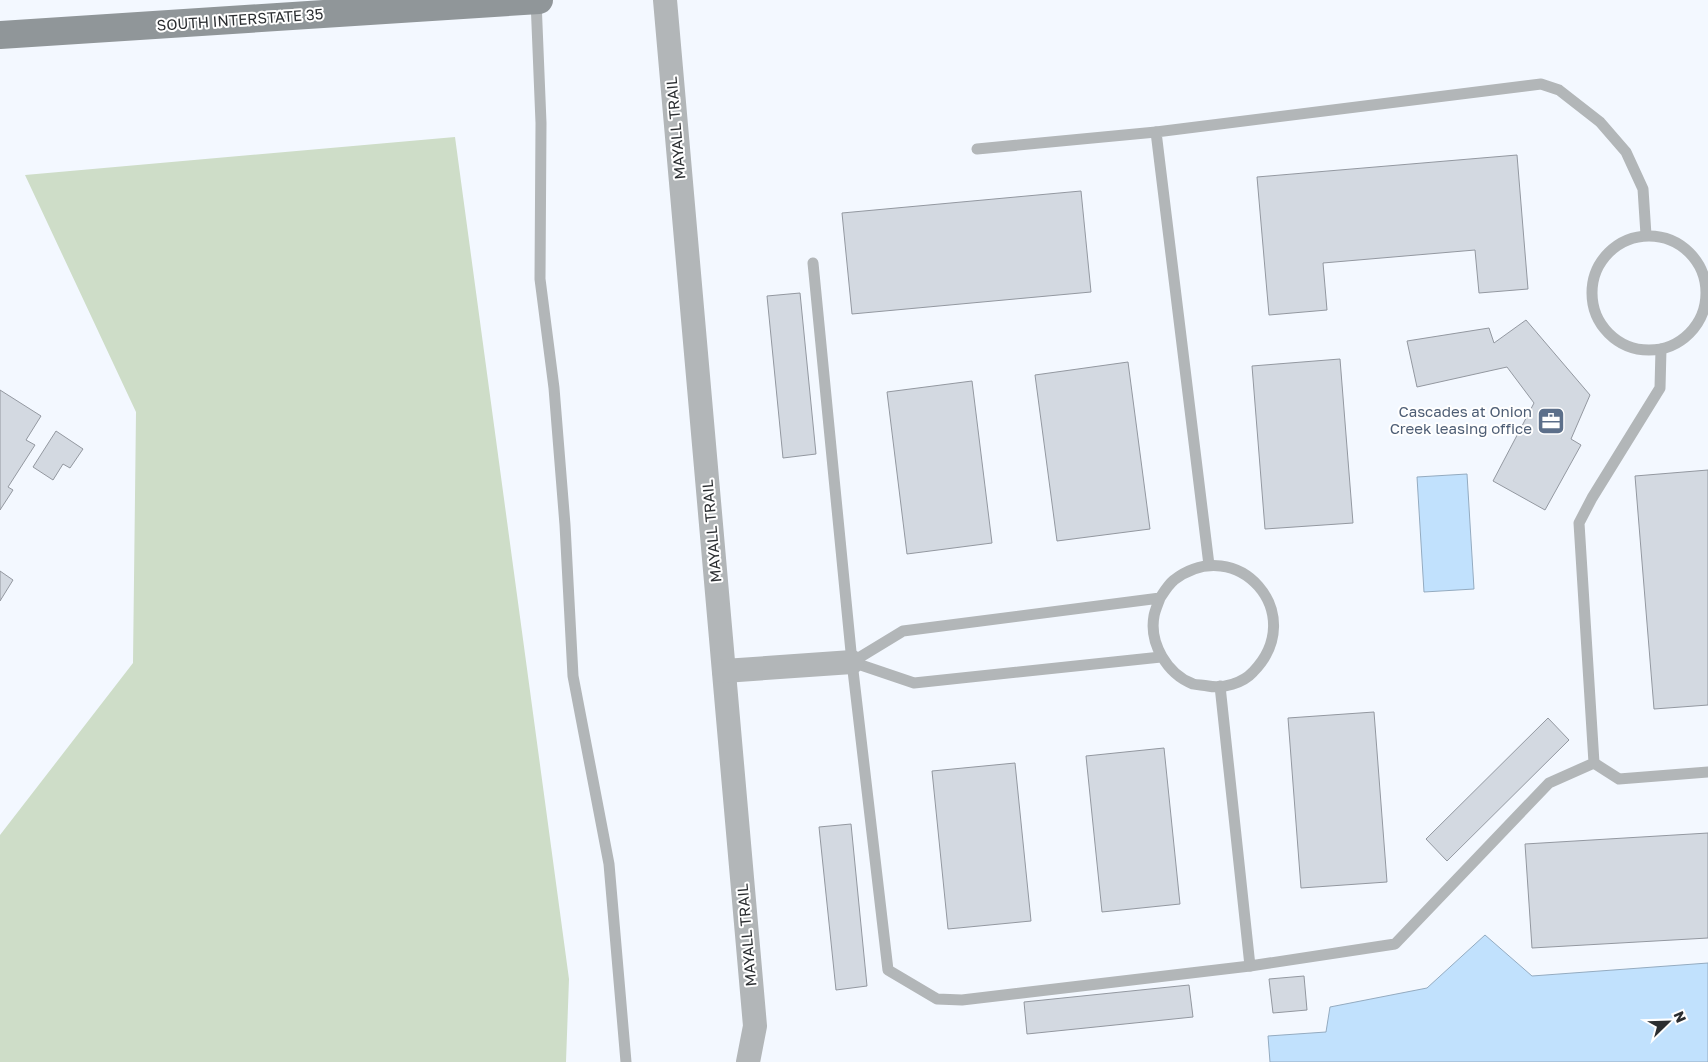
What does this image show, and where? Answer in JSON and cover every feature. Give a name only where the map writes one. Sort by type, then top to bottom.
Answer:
[{"type":"main road","name":"SOUTH INTERSTATE 35","points":[[0,35],[538,0]]},
{"type":"street","name":"MAYALL TRAIL","points":[[665,0],[755,1026],[748,1062]]},
{"type":"street","points":[[724,671],[852,662]]},
{"type":"lane","points":[[538,0],[542,123],[540,279],[554,398],[565,525],[573,676],[609,864],[626,1062]]},
{"type":"lane","points":[[977,149],[1156,132],[1541,84],[1559,90],[1600,122],[1626,152],[1643,189],[1646,235]]},
{"type":"lane","points":[[1156,132],[1209,565]]},
{"type":"lane","points":[[1646,235],[1665,237],[1682,245],[1695,258],[1706,274],[1707,294],[1703,313],[1694,329],[1679,342],[1661,349],[1642,349],[1624,344],[1609,333],[1598,318],[1592,300],[1593,281],[1600,263],[1612,249],[1628,239],[1646,235]]},
{"type":"lane","points":[[812,263],[852,662],[888,970],[938,999],[962,1000],[1250,966],[1395,944],[1550,783],[1594,763]]},
{"type":"lane","points":[[1594,763],[1580,523],[1592,498],[1660,388],[1661,349]]},
{"type":"lane","points":[[1209,565],[1228,567],[1246,575],[1261,588],[1271,605],[1275,624],[1272,644],[1264,662],[1250,676],[1232,685],[1213,687],[1193,684],[1175,673],[1162,657],[1154,638],[1154,618],[1160,598],[1172,582],[1189,570],[1209,565]]},
{"type":"lane","points":[[852,662],[903,631],[1160,598]]},
{"type":"lane","points":[[852,662],[914,683],[1162,657]]},
{"type":"lane","points":[[1220,686],[1250,966]]},
{"type":"lane","points":[[1594,763],[1619,779],[1708,772]]},
{"type":"green space","points":[[455,137],[569,979],[566,1062],[0,1062],[0,835],[133,663],[136,412],[25,175]]},
{"type":"water","points":[[1467,474],[1474,589],[1424,592],[1417,477]]},
{"type":"water","points":[[1485,935],[1532,976],[1708,963],[1708,1062],[1270,1062],[1268,1036],[1326,1032],[1330,1007],[1427,988]]},
{"type":"building","points":[[1517,155],[1528,289],[1479,293],[1475,250],[1323,263],[1327,310],[1269,315],[1257,177]]},
{"type":"building","points":[[1081,191],[1091,292],[852,314],[842,213]]},
{"type":"building","points":[[800,293],[816,454],[783,458],[767,296]]},
{"type":"building","name":"Cascades at Onion Creek leasing office","points":[[1526,320],[1590,395],[1571,439],[1581,445],[1545,510],[1493,481],[1534,403],[1507,367],[1417,387],[1407,341],[1489,328],[1494,343]]},
{"type":"building","points":[[1340,359],[1353,523],[1265,529],[1252,366]]},
{"type":"building","points":[[1128,362],[1150,529],[1057,541],[1035,375]]},
{"type":"building","points":[[972,381],[992,543],[907,554],[887,392]]},
{"type":"building","points":[[0,390],[41,416],[26,440],[35,445],[8,487],[13,490],[0,510]]},
{"type":"building","points":[[56,431],[83,449],[70,468],[63,464],[53,480],[33,467]]},
{"type":"building","points":[[1708,470],[1708,705],[1654,709],[1635,476]]},
{"type":"building","points":[[0,571],[13,580],[0,601]]},
{"type":"building","points":[[1374,712],[1387,882],[1301,888],[1288,718]]},
{"type":"building","points":[[1548,718],[1569,740],[1447,861],[1426,839]]},
{"type":"building","points":[[1164,748],[1180,904],[1102,912],[1086,756]]},
{"type":"building","points":[[1015,763],[1031,921],[948,929],[932,771]]},
{"type":"building","points":[[851,824],[867,986],[836,990],[819,827]]},
{"type":"building","points":[[1708,833],[1708,938],[1532,948],[1525,844]]},
{"type":"building","points":[[1304,976],[1307,1010],[1273,1013],[1269,979]]},
{"type":"building","points":[[1189,985],[1193,1017],[1027,1034],[1024,1002]]},
{"type":"place","name":"Cascades at Onion Creek leasing office","points":[[1551,421]]}]
